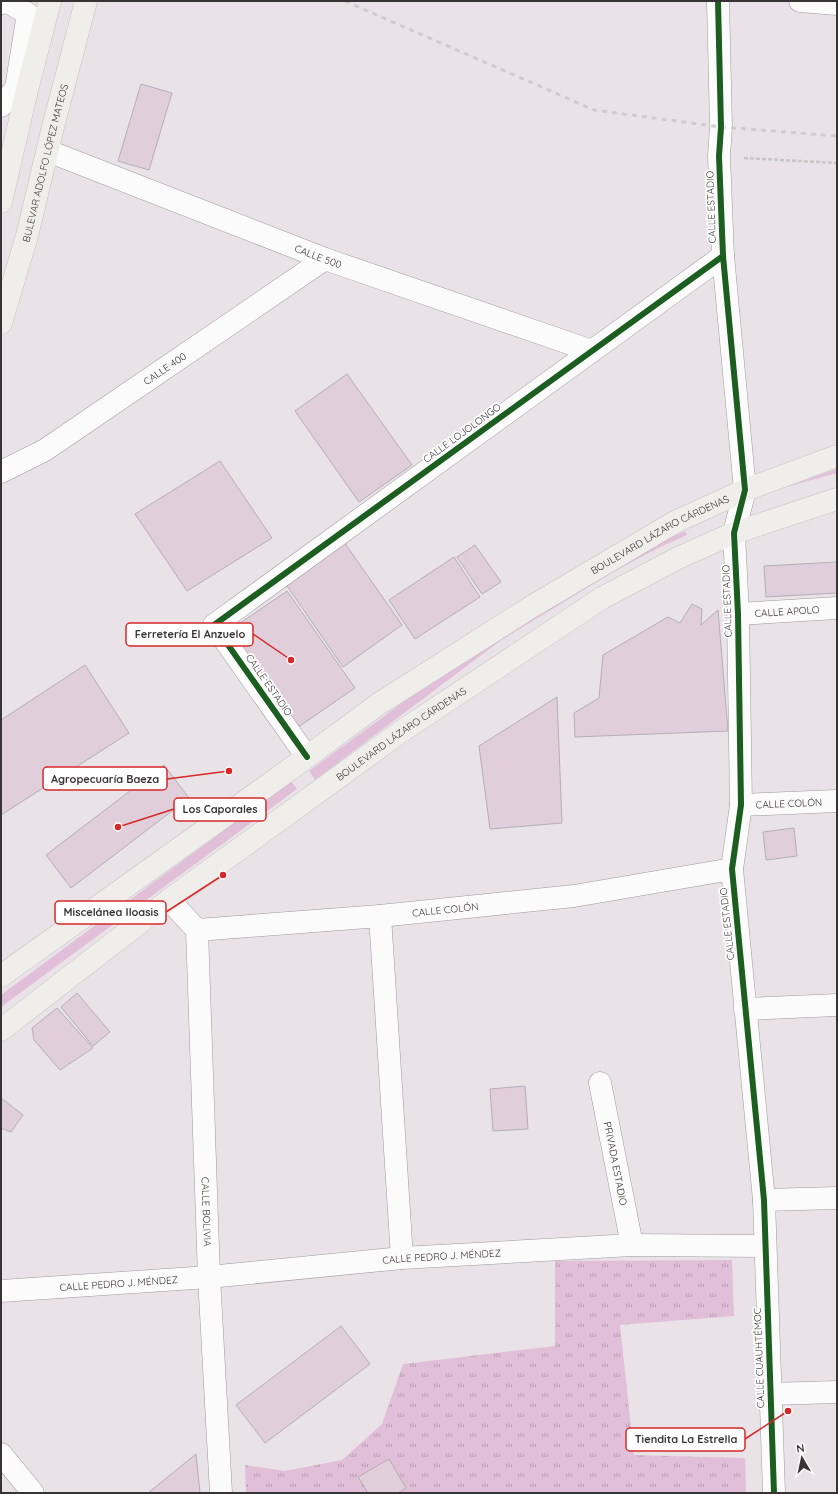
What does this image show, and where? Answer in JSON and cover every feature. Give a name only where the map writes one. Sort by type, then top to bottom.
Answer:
[{"type":"main road","points":[[1,202],[21,91],[50,1]]},
{"type":"main road","name":"BULEVAR ADOLFO LÓPEZ MATEOS","points":[[1,323],[27,236],[86,1]]},
{"type":"main road","name":"BOULEVARD LÁZARO CÁRDENAS","points":[[1,976],[307,757],[377,705],[530,607],[675,522],[744,490],[837,456]]},
{"type":"main road","name":"BOULEVARD LÁZARO CÁRDENAS","points":[[1,1030],[169,900],[402,731],[602,598],[678,558],[734,533],[837,499]]},
{"type":"street","name":"CALLE ESTADIO","points":[[718,1],[722,126],[719,156],[722,256],[744,490],[734,533],[738,614],[741,805],[732,869],[764,1200]]},
{"type":"street","points":[[800,1],[837,4]]},
{"type":"street","points":[[1,4],[8,2],[28,14],[21,91],[1,106]]},
{"type":"street","name":"CALLE 500","points":[[48,151],[325,259],[592,351]]},
{"type":"street","name":"CALLE LOJOLONGO","points":[[214,625],[722,256]]},
{"type":"street","name":"CALLE 400","points":[[1,472],[46,450],[325,259]]},
{"type":"street","name":"CALLE APOLO","points":[[738,614],[837,608]]},
{"type":"street","name":"CALLE ESTADIO","points":[[214,625],[307,757]]},
{"type":"street","name":"CALLE COLÓN","points":[[741,805],[837,801]]},
{"type":"street","name":"CALLE COLÓN","points":[[197,930],[380,916],[574,896],[732,869]]},
{"type":"street","points":[[169,900],[197,930]]},
{"type":"street","points":[[380,916],[402,1258]]},
{"type":"street","name":"CALLE BOLIVIA","points":[[197,930],[210,1277],[221,1493]]},
{"type":"street","points":[[745,1009],[837,1005]]},
{"type":"street","name":"PRIVADA ESTADIO","points":[[600,1083],[632,1245]]},
{"type":"street","points":[[765,1246],[764,1200],[837,1198]]},
{"type":"street","name":"CALLE PEDRO J. MÉNDEZ","points":[[1,1290],[210,1277],[402,1258],[632,1245],[765,1246]]},
{"type":"street","name":"CALLE CUAUHTÉMOC","points":[[765,1246],[774,1493]]},
{"type":"street","points":[[770,1394],[837,1392]]},
{"type":"street","points":[[1,1454],[33,1493]]},
{"type":"path","points":[[719,156],[837,164]]},
{"type":"green space","points":[[837,469],[837,473],[786,487]]},
{"type":"green space","points":[[685,531],[687,535],[662,546],[613,572],[500,641],[315,780],[309,771],[454,665],[660,543]]},
{"type":"green space","points":[[291,781],[297,789],[1,1007],[1,995]]},
{"type":"green space","points":[[732,1260],[734,1316],[620,1325],[634,1455],[745,1458],[746,1493],[246,1493],[245,1465],[285,1471],[342,1460],[382,1424],[403,1364],[555,1346],[555,1261]]},
{"type":"building","points":[[141,84],[172,93],[149,170],[118,161]]},
{"type":"building","points":[[347,374],[412,465],[359,502],[295,411]]},
{"type":"building","points":[[220,461],[272,538],[187,591],[135,514]]},
{"type":"building","points":[[344,542],[402,625],[343,667],[285,583]]},
{"type":"building","points":[[475,545],[501,582],[482,594],[457,557]]},
{"type":"building","points":[[454,557],[480,597],[415,639],[389,600]]},
{"type":"building","points":[[837,562],[837,593],[766,597],[764,566]]},
{"type":"building","points":[[287,591],[355,688],[294,730],[227,632]]},
{"type":"building","points":[[692,604],[702,609],[701,625],[718,610],[728,731],[575,737],[574,713],[599,698],[603,655],[668,617],[680,623]]},
{"type":"building","points":[[85,665],[129,733],[1,815],[1,720]]},
{"type":"building","points":[[557,697],[562,823],[490,829],[479,746]]},
{"type":"building","points":[[164,765],[189,798],[71,888],[46,855]]},
{"type":"building","points":[[794,828],[797,856],[766,860],[763,832]]},
{"type":"building","points":[[77,993],[110,1032],[93,1046],[61,1007]]},
{"type":"building","points":[[57,1008],[93,1048],[60,1070],[34,1040],[32,1028]]},
{"type":"building","points":[[525,1086],[528,1129],[493,1131],[490,1089]]},
{"type":"building","points":[[1,1098],[23,1115],[11,1132],[1,1128]]},
{"type":"building","points":[[341,1326],[370,1364],[265,1443],[236,1405]]},
{"type":"building","points":[[196,1454],[200,1493],[148,1493]]},
{"type":"building","points":[[389,1459],[406,1488],[398,1493],[368,1493],[358,1477]]},
{"type":"railway","points":[[345,1],[594,110],[721,127],[837,136]]},
{"type":"cycle path","points":[[718,1],[721,127],[719,156],[723,256],[745,490],[734,533],[738,614],[741,805],[732,869],[764,1200],[774,1493]]},
{"type":"cycle path","points":[[307,757],[214,625],[723,256]]},
{"type":"place","name":"Ferretería El Anzuelo","points":[[291,660]]},
{"type":"place","name":"Agropecuaría Baeza","points":[[229,771]]},
{"type":"place","name":"Los Caporales","points":[[118,827]]},
{"type":"place","name":"Miscelánea Iloasis","points":[[223,875]]},
{"type":"place","name":"Tiendita La Estrella","points":[[788,1411]]}]
